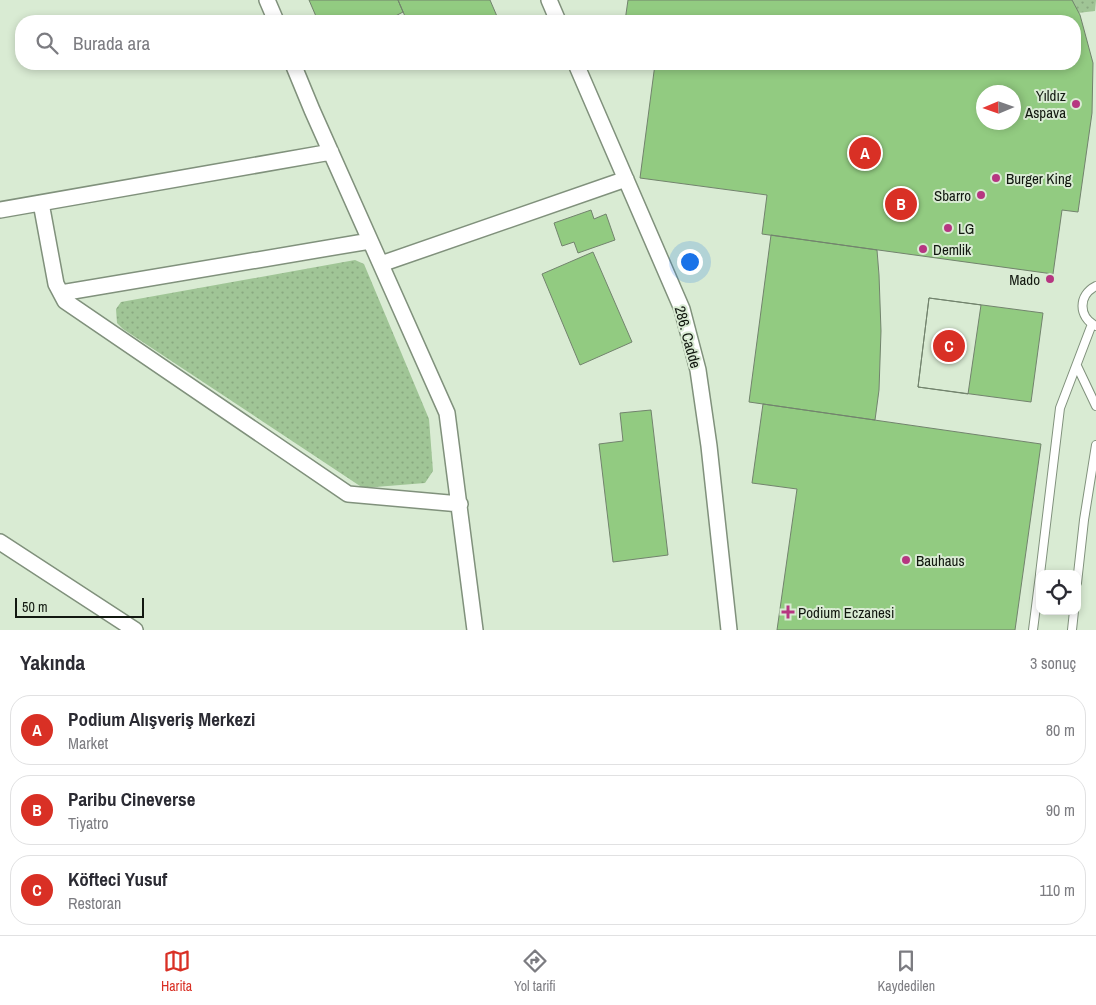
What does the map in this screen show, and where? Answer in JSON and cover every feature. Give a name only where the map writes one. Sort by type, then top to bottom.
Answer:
[{"type":"street","points":[[267,0],[273,15]]},
{"type":"street","points":[[548,0],[555,15]]},
{"type":"street","points":[[296,70],[447,413],[475,630]]},
{"type":"street","name":"286. Cadde","points":[[579,70],[682,309],[698,370],[709,446],[729,630]]},
{"type":"street","points":[[0,210],[331,152]]},
{"type":"street","points":[[381,264],[626,179]]},
{"type":"street","points":[[42,203],[56,284],[65,301],[348,494],[460,504]]},
{"type":"street","points":[[61,293],[370,241]]},
{"type":"street","points":[[0,542],[135,630]]},
{"type":"lane","points":[[1040,570],[1060,408],[1094,325],[1084,314],[1082,302],[1088,291],[1096,286]]},
{"type":"lane","points":[[1077,366],[1096,406]]},
{"type":"lane","points":[[1078,570],[1096,445]]},
{"type":"lane","points":[[1033,630],[1036,606]]},
{"type":"lane","points":[[1072,630],[1074,615]]},
{"type":"green space","points":[[1063,0],[1096,0],[1095,11],[1069,14]]},
{"type":"green space","points":[[355,260],[364,264],[429,419],[433,471],[425,483],[363,488],[123,329],[117,323],[116,309],[121,302]]},
{"type":"building","points":[[309,0],[398,0],[403,12],[397,15],[315,15]]},
{"type":"building","points":[[398,0],[490,0],[496,15],[404,15]]},
{"type":"building","points":[[628,0],[1072,0],[1080,15],[626,15]]},
{"type":"building","points":[[1081,19],[1093,63],[1092,113],[1078,212],[1062,210],[1053,274],[762,234],[767,195],[640,178],[654,70],[1081,70]]},
{"type":"building","points":[[591,210],[594,219],[606,214],[615,240],[578,253],[574,242],[562,246],[554,223]]},
{"type":"building","points":[[771,235],[877,250],[881,331],[879,390],[875,420],[749,402]]},
{"type":"building","points":[[593,252],[632,342],[580,365],[542,274]]},
{"type":"building","points":[[929,298],[1043,313],[1031,402],[918,387]]},
{"type":"building","points":[[929,298],[981,305],[968,394],[918,387]]},
{"type":"building","name":"Bauhaus","points":[[763,404],[1041,444],[1015,630],[777,630],[797,489],[752,483]]},
{"type":"building","points":[[651,410],[668,555],[613,562],[599,444],[623,441],[620,413]]},
{"type":"place","name":"Yıldız Aspava","points":[[1076,104]]},
{"type":"place","name":"Podium Alışveriş Merkezi","points":[[865,153]]},
{"type":"place","name":"Burger King","points":[[996,178]]},
{"type":"place","name":"Sbarro","points":[[981,195]]},
{"type":"place","name":"Paribu Cineverse","points":[[901,204]]},
{"type":"place","name":"LG","points":[[948,228]]},
{"type":"place","name":"Demlik","points":[[923,249]]},
{"type":"place","name":"Mado","points":[[1050,279]]},
{"type":"place","name":"Köfteci Yusuf","points":[[949,346]]},
{"type":"place","name":"Bauhaus","points":[[906,560]]},
{"type":"place","name":"Podium Eczanesi","points":[[788,612]]}]
